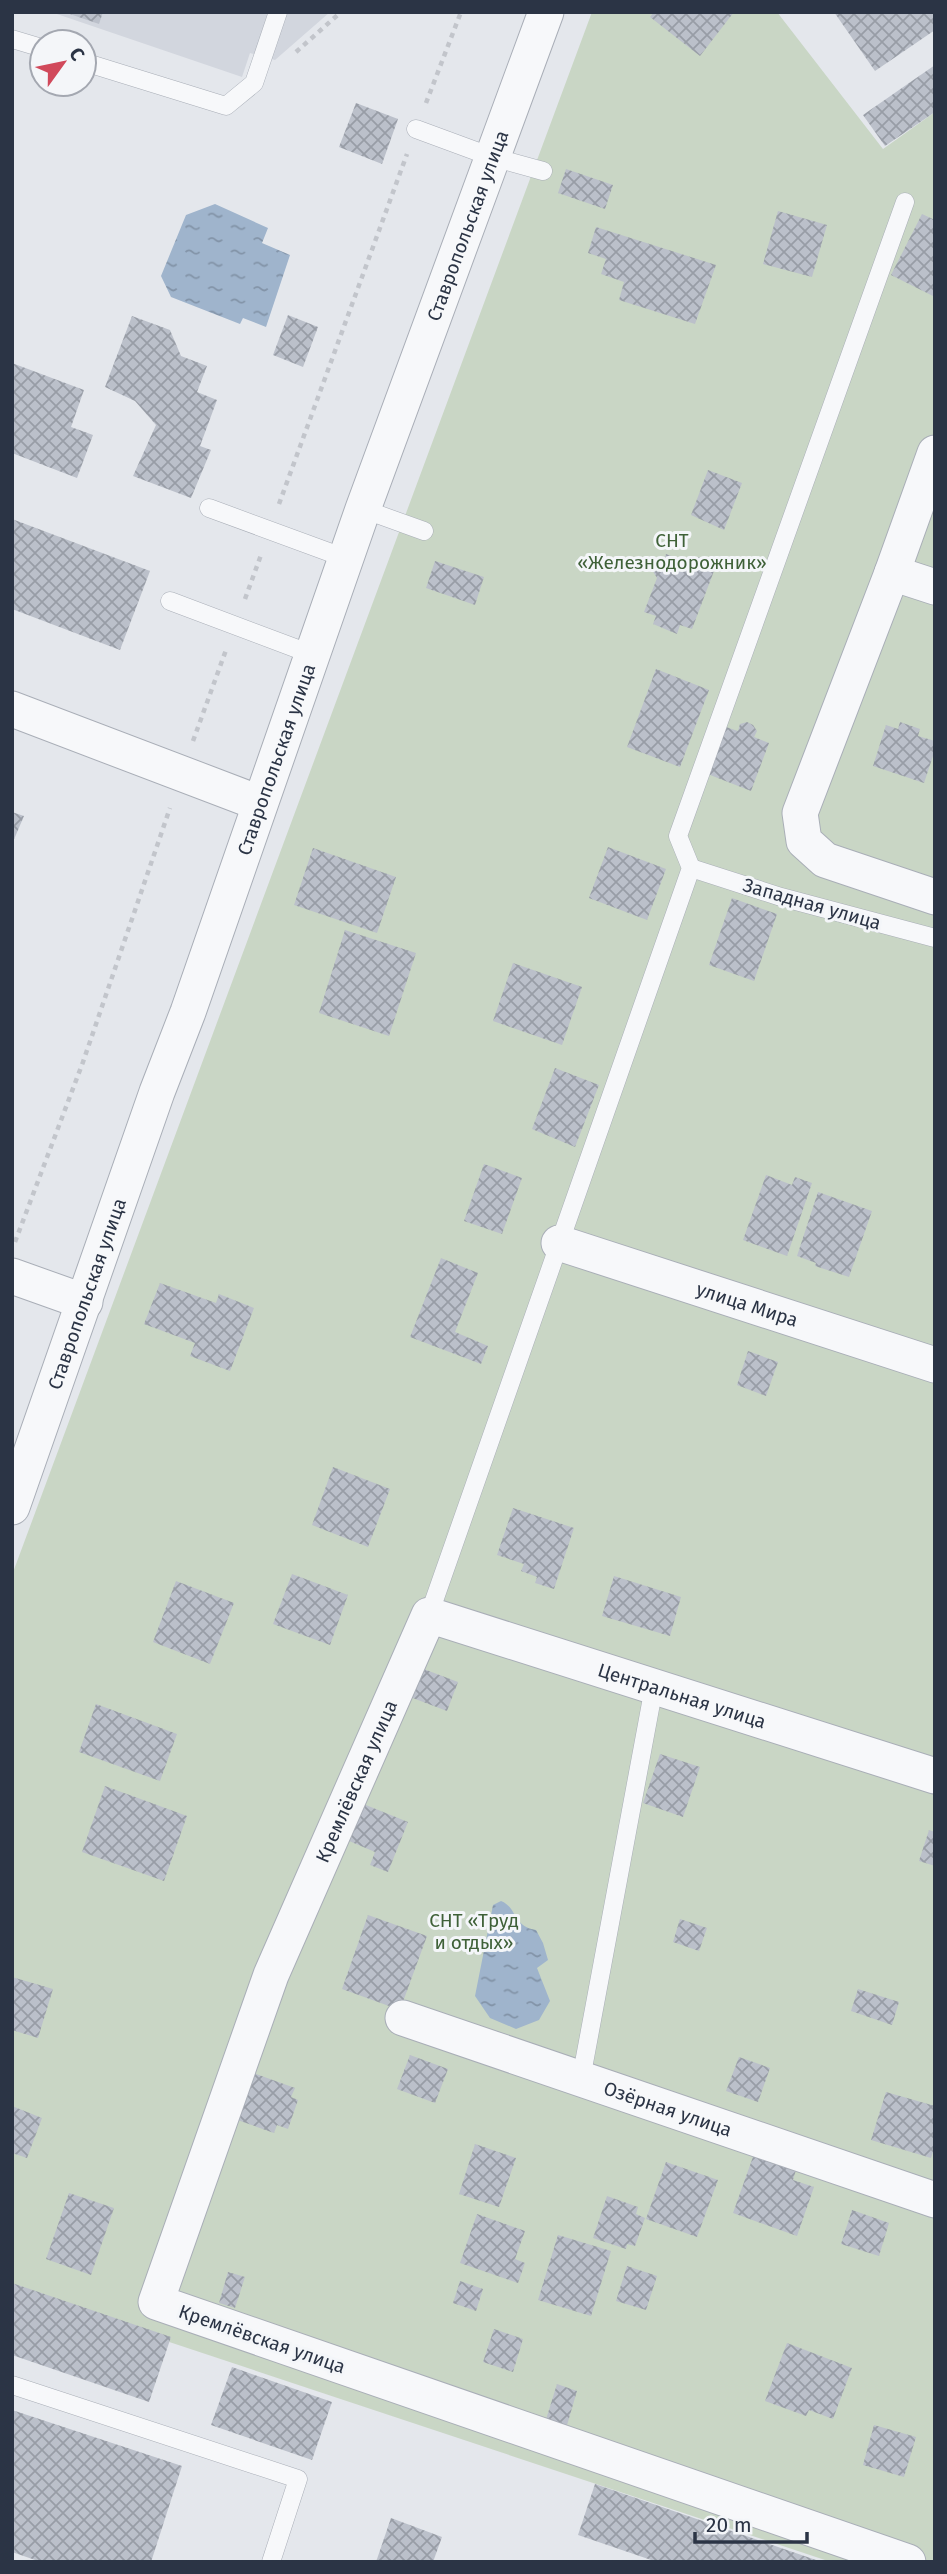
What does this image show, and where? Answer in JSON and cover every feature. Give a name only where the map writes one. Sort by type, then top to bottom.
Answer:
[{"type":"street","name":"Ставропольская улица","points":[[12,1507],[157,1092],[188,1012],[345,558],[546,12]]},
{"type":"street","points":[[935,453],[800,813],[804,841],[825,860],[935,897]]},
{"type":"street","points":[[892,573],[935,587]]},
{"type":"street","points":[[12,709],[260,803]]},
{"type":"street","name":"улица Мира","points":[[559,1243],[935,1365]]},
{"type":"street","points":[[12,1276],[85,1302]]},
{"type":"street","name":"Центральная улица","points":[[429,1615],[935,1776]]},
{"type":"street","name":"Кремлёвская улица","points":[[429,1615],[271,1975],[156,2302],[908,2562]]},
{"type":"street","name":"Озёрная улица","points":[[403,2018],[935,2200]]},
{"type":"lane","points":[[98,66],[226,106],[254,83],[278,12]]},
{"type":"lane","points":[[416,129],[492,157],[543,171]]},
{"type":"lane","points":[[429,1615],[691,868],[678,836],[905,202]]},
{"type":"lane","points":[[209,508],[345,558]]},
{"type":"lane","points":[[363,509],[424,531]]},
{"type":"lane","points":[[170,601],[311,654]]},
{"type":"lane","name":"Западная улица","points":[[691,868],[781,897],[935,938]]},
{"type":"lane","points":[[581,2079],[654,1687]]},
{"type":"lane","points":[[12,2385],[298,2479],[271,2562]]},
{"type":"path","points":[[254,83],[278,67],[341,12]]},
{"type":"shaded area","points":[[51,12],[330,12],[275,60],[250,53],[242,77]]},
{"type":"green space","name":"СНТ «Труд и отдых»","points":[[592,12],[777,12],[883,149],[935,112],[935,2562],[831,2562],[109,2322],[12,2287],[12,1575]]},
{"type":"water","points":[[215,204],[268,228],[262,243],[290,255],[266,327],[243,318],[240,324],[171,297],[161,276],[186,215]]},
{"type":"water","points":[[501,1901],[523,1925],[536,1930],[548,1960],[537,1968],[550,2001],[539,2020],[516,2029],[490,2018],[475,1996],[493,1905]]},
{"type":"building","points":[[64,12],[103,12],[99,24]]},
{"type":"building","points":[[654,12],[734,12],[700,56],[650,17]]},
{"type":"building","points":[[834,12],[935,12],[935,30],[875,71]]},
{"type":"building","points":[[935,65],[935,112],[885,146],[863,115]]},
{"type":"building","points":[[356,103],[398,119],[382,164],[339,147]]},
{"type":"building","points":[[566,169],[613,185],[605,209],[558,193]]},
{"type":"building","points":[[778,211],[827,225],[812,277],[763,264]]},
{"type":"building","points":[[922,214],[935,220],[935,297],[891,275]]},
{"type":"building","points":[[596,227],[716,265],[695,324],[619,300],[624,282],[601,274],[606,259],[588,253]]},
{"type":"building","points":[[288,315],[318,327],[303,367],[273,355]]},
{"type":"building","points":[[132,316],[170,330],[181,356],[207,366],[197,392],[217,400],[200,446],[211,450],[191,498],[133,476],[156,425],[135,401],[105,387]]},
{"type":"building","points":[[12,363],[84,390],[71,427],[93,435],[77,478],[12,453]]},
{"type":"building","points":[[708,470],[742,483],[724,530],[691,515]]},
{"type":"building","points":[[12,519],[150,571],[120,650],[12,609]]},
{"type":"building","points":[[666,554],[690,563],[699,557],[707,561],[714,571],[692,629],[680,625],[677,634],[653,624],[656,616],[644,612],[657,578],[651,568],[654,559],[665,557]]},
{"type":"building","points":[[435,561],[484,577],[475,605],[426,588]]},
{"type":"building","points":[[656,669],[709,690],[680,767],[627,747]]},
{"type":"building","points":[[747,722],[757,731],[754,737],[769,743],[751,791],[705,773],[723,726],[738,731],[740,724]]},
{"type":"building","points":[[900,722],[920,729],[918,736],[935,741],[935,750],[924,783],[873,766],[886,725],[898,729]]},
{"type":"building","points":[[12,812],[24,816],[12,844]]},
{"type":"building","points":[[608,847],[666,869],[647,920],[589,898]]},
{"type":"building","points":[[313,848],[396,877],[377,933],[294,905]]},
{"type":"building","points":[[732,898],[777,914],[754,981],[709,965]]},
{"type":"building","points":[[345,930],[416,953],[389,1036],[319,1013]]},
{"type":"building","points":[[513,963],[582,987],[562,1045],[493,1021]]},
{"type":"building","points":[[555,1068],[599,1085],[575,1147],[532,1129]]},
{"type":"building","points":[[484,1164],[522,1178],[502,1234],[464,1221]]},
{"type":"building","points":[[766,1175],[792,1185],[795,1177],[812,1183],[787,1256],[743,1240]]},
{"type":"building","points":[[818,1192],[872,1211],[849,1277],[815,1266],[816,1263],[797,1256]]},
{"type":"building","points":[[441,1258],[478,1273],[455,1332],[488,1346],[481,1364],[410,1337]]},
{"type":"building","points":[[160,1283],[216,1303],[219,1294],[254,1308],[230,1371],[190,1356],[195,1343],[144,1324]]},
{"type":"building","points":[[748,1351],[778,1362],[766,1396],[737,1385]]},
{"type":"building","points":[[333,1467],[390,1489],[368,1547],[312,1525]]},
{"type":"building","points":[[513,1508],[574,1528],[554,1589],[535,1583],[537,1577],[521,1571],[524,1564],[497,1555]]},
{"type":"building","points":[[292,1574],[348,1595],[330,1645],[273,1624]]},
{"type":"building","points":[[614,1576],[681,1597],[670,1636],[602,1616]]},
{"type":"building","points":[[176,1581],[234,1603],[210,1664],[153,1642]]},
{"type":"building","points":[[421,1668],[458,1682],[447,1711],[410,1697]]},
{"type":"building","points":[[96,1704],[177,1734],[160,1781],[79,1752]]},
{"type":"building","points":[[660,1754],[700,1767],[683,1817],[643,1803]]},
{"type":"building","points":[[105,1786],[187,1816],[164,1881],[82,1852]]},
{"type":"building","points":[[356,1801],[408,1822],[388,1872],[370,1865],[375,1852],[342,1838]]},
{"type":"building","points":[[929,1830],[935,1832],[935,1866],[919,1861]]},
{"type":"building","points":[[368,1915],[427,1936],[400,2010],[342,1989]]},
{"type":"building","points":[[680,1919],[707,1928],[699,1951],[673,1942]]},
{"type":"building","points":[[12,1977],[53,1989],[38,2038],[12,2030]]},
{"type":"building","points":[[858,1989],[899,2002],[892,2025],[851,2011]]},
{"type":"building","points":[[410,2055],[448,2069],[435,2103],[397,2089]]},
{"type":"building","points":[[739,2057],[770,2068],[758,2102],[726,2091]]},
{"type":"building","points":[[245,2070],[295,2088],[291,2097],[298,2100],[288,2129],[277,2125],[274,2133],[229,2117]]},
{"type":"building","points":[[886,2092],[935,2106],[935,2146],[931,2158],[871,2140]]},
{"type":"building","points":[[12,2106],[42,2118],[27,2158],[12,2153]]},
{"type":"building","points":[[475,2144],[516,2158],[499,2207],[459,2194]]},
{"type":"building","points":[[754,2154],[796,2170],[793,2180],[814,2187],[797,2236],[733,2213]]},
{"type":"building","points":[[666,2162],[718,2180],[697,2237],[646,2219]]},
{"type":"building","points":[[69,2193],[114,2208],[91,2275],[46,2259]]},
{"type":"building","points":[[607,2196],[638,2207],[636,2214],[645,2218],[635,2246],[627,2244],[626,2249],[593,2238]]},
{"type":"building","points":[[852,2210],[889,2223],[879,2256],[841,2244]]},
{"type":"building","points":[[477,2214],[525,2231],[515,2259],[525,2263],[518,2283],[460,2263]]},
{"type":"building","points":[[558,2235],[611,2251],[591,2316],[538,2300]]},
{"type":"building","points":[[627,2266],[657,2276],[646,2310],[616,2301]]},
{"type":"building","points":[[228,2272],[245,2277],[235,2308],[219,2303]]},
{"type":"building","points":[[460,2281],[483,2289],[476,2311],[453,2303]]},
{"type":"building","points":[[12,2283],[171,2337],[149,2402],[12,2355]]},
{"type":"building","points":[[494,2329],[523,2339],[513,2372],[483,2362]]},
{"type":"building","points":[[787,2343],[852,2368],[833,2419],[809,2410],[806,2416],[765,2401]]},
{"type":"building","points":[[232,2367],[332,2402],[312,2460],[211,2425]]},
{"type":"building","points":[[557,2384],[577,2391],[565,2432],[544,2426]]},
{"type":"building","points":[[12,2410],[182,2466],[151,2562],[41,2562],[12,2552]]},
{"type":"building","points":[[874,2425],[916,2437],[904,2477],[863,2465]]},
{"type":"building","points":[[595,2484],[819,2562],[657,2562],[578,2535]]},
{"type":"building","points":[[391,2518],[442,2537],[433,2562],[376,2562]]},
{"type":"park label","name":"СНТ «Железнодорожник»","points":[[672,551]]}]
